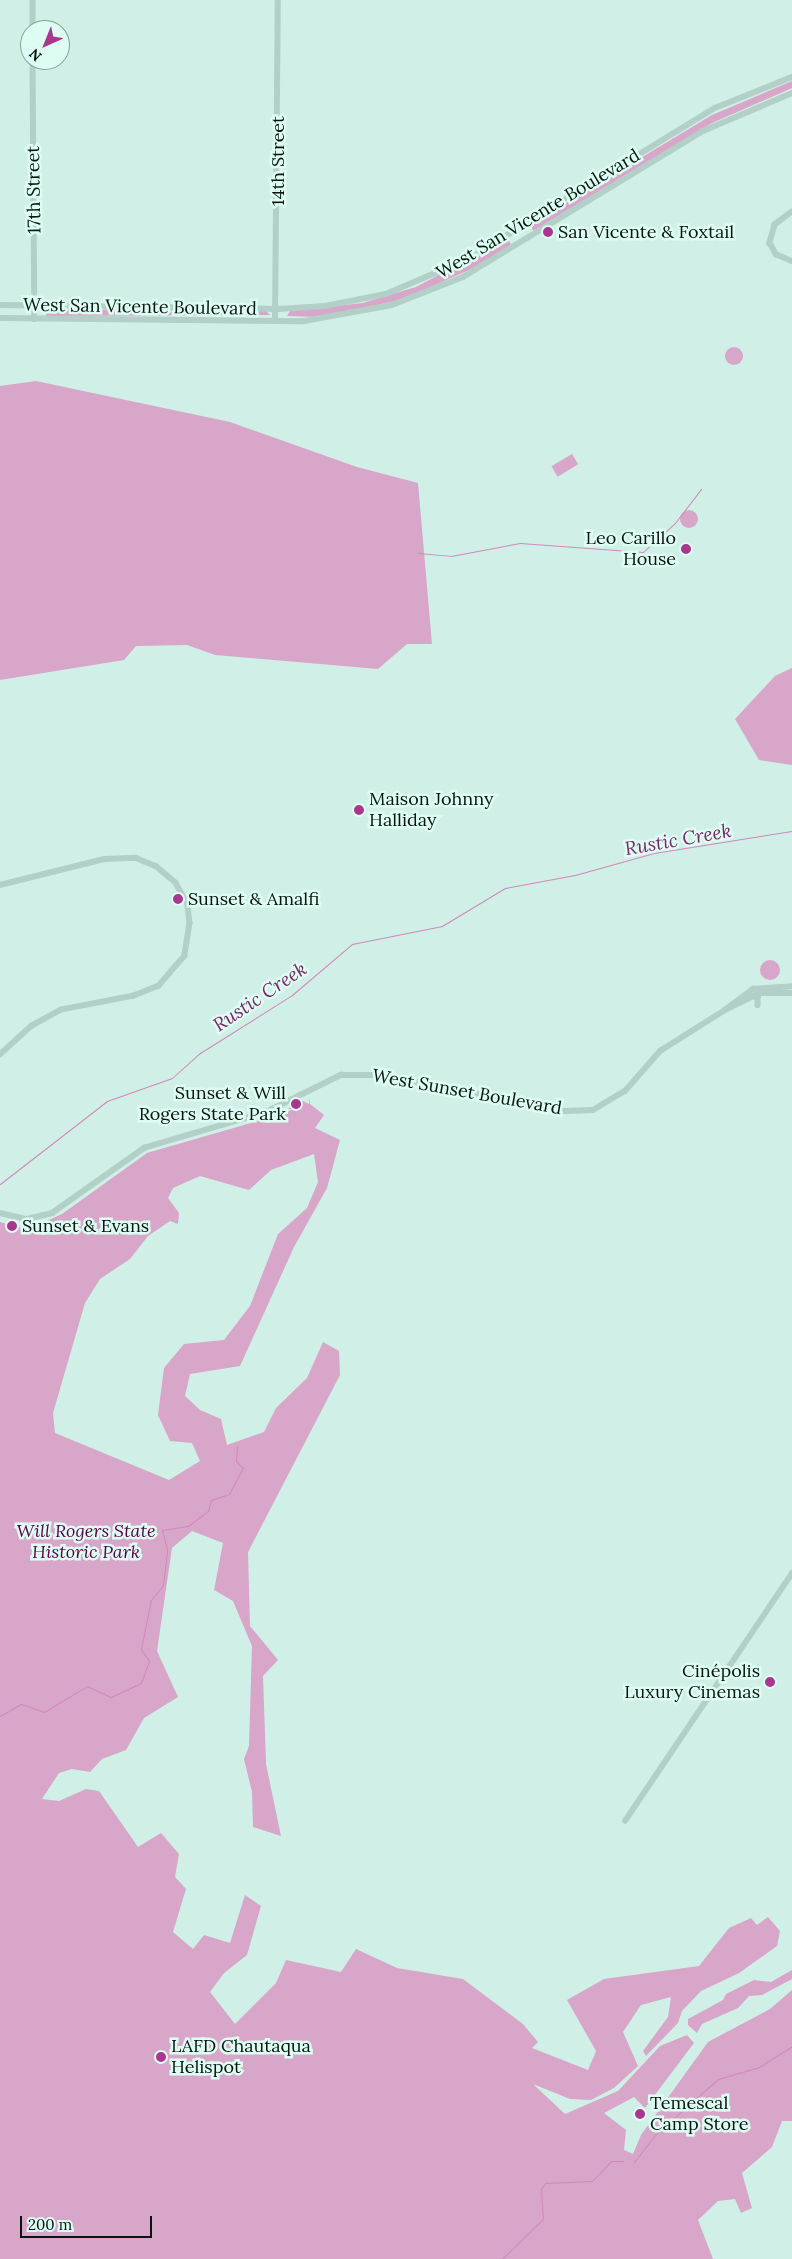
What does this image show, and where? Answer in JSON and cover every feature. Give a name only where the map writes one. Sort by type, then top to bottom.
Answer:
[{"type":"main road","points":[[33,0],[33,20]]},
{"type":"main road","name":"14th Street","points":[[275,321],[278,309],[278,0]]},
{"type":"main road","name":"17th Street","points":[[33,70],[35,319]]},
{"type":"main road","name":"West San Vicente Boulevard","points":[[0,305],[278,309],[368,298],[448,270],[704,114],[792,77]]},
{"type":"main road","points":[[0,318],[275,321],[363,313],[440,288],[703,131],[792,93]]},
{"type":"main road","points":[[792,212],[775,225],[770,243],[776,254],[792,261]]},
{"type":"main road","points":[[0,885],[104,859],[136,858],[156,866],[176,883],[188,905],[190,923],[185,956],[159,986],[61,1010],[32,1026],[0,1055]]},
{"type":"main road","name":"West Sunset Boulevard","points":[[0,1213],[27,1219],[52,1213],[144,1148],[266,1112],[317,1083],[347,1074],[381,1075],[564,1111],[593,1110],[625,1091],[660,1051],[725,1010],[753,989],[792,986]]},
{"type":"main road","name":"West Sunset Boulevard","points":[[725,1010],[749,998],[771,991],[792,993]]},
{"type":"main road","points":[[749,998],[758,997],[758,1005]]},
{"type":"main road","points":[[626,1821],[792,1573]]},
{"type":"green space","points":[[792,81],[792,88],[712,123],[533,231],[531,224],[712,115]]},
{"type":"green space","points":[[508,238],[511,245],[476,267],[401,300],[317,317],[287,316],[290,311],[363,303],[416,287]]},
{"type":"green space","points":[[47,309],[266,311],[270,315],[46,316]]},
{"type":"green space","points":[[734,347],[740,350],[743,356],[740,362],[734,365],[728,362],[725,356],[728,350]]},
{"type":"green space","points":[[36,381],[230,422],[357,467],[418,483],[432,644],[407,644],[378,669],[215,655],[187,645],[136,646],[124,660],[0,680],[0,386]]},
{"type":"green space","points":[[572,454],[578,464],[558,477],[551,466]]},
{"type":"green space","points":[[689,510],[695,513],[698,519],[695,525],[689,528],[683,525],[680,519],[683,513]]},
{"type":"green space","points":[[792,668],[792,765],[759,760],[735,719],[775,676]]},
{"type":"green space","points":[[770,960],[777,963],[780,970],[777,977],[770,980],[763,977],[760,970],[763,963]]},
{"type":"green space","name":"Will Rogers State Historic Park","points":[[309,1097],[310,1104],[324,1115],[315,1128],[340,1140],[327,1188],[294,1247],[240,1366],[190,1374],[185,1396],[200,1410],[221,1419],[227,1445],[264,1432],[276,1408],[307,1378],[323,1342],[339,1351],[340,1375],[248,1552],[250,1626],[278,1660],[263,1676],[266,1764],[281,1836],[253,1827],[252,1792],[244,1759],[249,1746],[252,1646],[233,1601],[214,1590],[223,1543],[192,1531],[172,1548],[157,1651],[178,1697],[144,1718],[126,1750],[102,1759],[90,1772],[72,1769],[59,1773],[42,1799],[59,1801],[86,1789],[99,1791],[138,1847],[161,1833],[179,1854],[175,1877],[186,1889],[173,1932],[193,1949],[204,1935],[230,1943],[245,1895],[261,1906],[247,1955],[224,1973],[210,1992],[235,2024],[276,1983],[286,1960],[341,1972],[356,1949],[397,1968],[463,1979],[523,2024],[538,2042],[532,2048],[588,2070],[596,2051],[567,2000],[604,1979],[699,1966],[729,1928],[751,1918],[757,1925],[768,1917],[780,1931],[777,1946],[739,1973],[701,1991],[682,2011],[678,2023],[646,2056],[643,2051],[668,2017],[671,1997],[641,2005],[623,2032],[638,2066],[614,2088],[591,2100],[570,2099],[533,2084],[565,2114],[618,2091],[660,2046],[687,2035],[694,2043],[645,2108],[634,2097],[604,2113],[626,2130],[624,2150],[633,2154],[641,2135],[708,2042],[770,2009],[792,1990],[792,2121],[782,2121],[772,2147],[742,2173],[752,2208],[741,2213],[735,2199],[718,2201],[698,2220],[713,2259],[0,2259],[0,1222],[22,1228],[38,1225],[62,1214],[147,1153],[272,1117],[303,1101],[309,1104]],"holes":[[[314,1154],[318,1182],[307,1208],[278,1234],[250,1306],[224,1340],[184,1344],[164,1368],[158,1415],[170,1441],[192,1443],[200,1461],[169,1480],[55,1433],[53,1413],[85,1303],[100,1279],[130,1259],[148,1236],[170,1221],[178,1224],[179,1213],[168,1198],[173,1188],[200,1176],[249,1190],[271,1170]]]},
{"type":"green space","points":[[792,1970],[792,1979],[762,1995],[749,1996],[738,2008],[702,2024],[697,2033],[688,2025],[688,2019],[723,2000],[726,1994],[754,1980],[771,1982]]},
{"type":"waterway","points":[[418,553],[451,556],[520,543],[643,552],[675,523],[701,489]]},
{"type":"waterway","name":"Rustic Creek","points":[[0,1184],[107,1101],[172,1078],[200,1053],[292,995],[352,944],[442,926],[505,888],[575,875],[654,853],[792,831]]},
{"type":"waterway","points":[[0,1716],[21,1704],[44,1712],[87,1686],[111,1697],[141,1683],[149,1661],[141,1649],[151,1600],[163,1585],[167,1550],[162,1530],[188,1526],[208,1511],[211,1500],[229,1494],[243,1468],[236,1461],[237,1446]]},
{"type":"waterway","points":[[634,2162],[655,2135],[718,2079],[759,2067],[792,2046]]},
{"type":"waterway","points":[[502,2259],[543,2219],[541,2189],[545,2183],[592,2181],[611,2161],[623,2161]]},
{"type":"place","name":"San Vicente & Foxtail","points":[[548,232]]},
{"type":"place","name":"Leo Carillo House","points":[[686,549]]},
{"type":"place","name":"Maison Johnny Halliday","points":[[359,810]]},
{"type":"place","name":"Sunset & Amalfi","points":[[178,899]]},
{"type":"place","name":"Sunset & Will Rogers State Park","points":[[296,1104]]},
{"type":"place","name":"Sunset & Evans","points":[[12,1226]]},
{"type":"place","name":"Cinépolis Luxury Cinemas","points":[[770,1682]]},
{"type":"place","name":"LAFD Chautaqua Helispot","points":[[161,2057]]},
{"type":"place","name":"Temescal Camp Store","points":[[640,2114]]}]
